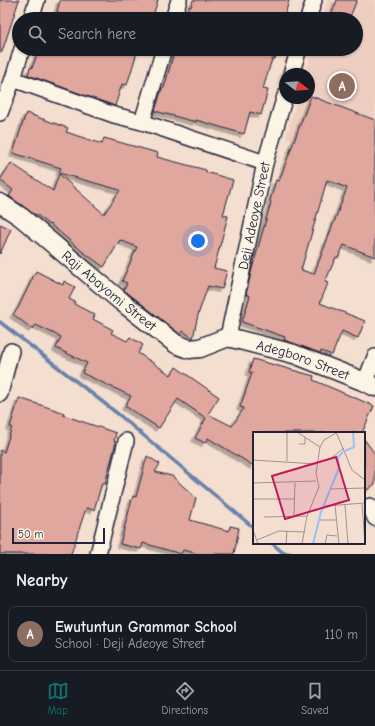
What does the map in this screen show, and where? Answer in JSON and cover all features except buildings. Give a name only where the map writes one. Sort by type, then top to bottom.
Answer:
[{"type":"street","points":[[33,12],[37,0]]},
{"type":"street","points":[[175,12],[179,0]]},
{"type":"street","points":[[310,12],[314,0]]},
{"type":"street","points":[[0,113],[20,56]]},
{"type":"street","points":[[142,122],[162,56]]},
{"type":"street","points":[[294,68],[297,56]]},
{"type":"street","points":[[13,79],[114,115],[142,122],[265,163]]},
{"type":"street","name":"Deji Adeoye Street","points":[[228,337],[265,163],[283,104]]},
{"type":"street","name":"Raji Abayomi Street","points":[[0,203],[21,217],[122,302],[176,344],[189,349],[200,348],[228,337]]},
{"type":"street","name":"Adegboro Street","points":[[228,337],[294,354],[370,384]]},
{"type":"street","points":[[0,394],[11,351]]},
{"type":"street","points":[[370,384],[375,358]]},
{"type":"street","points":[[99,554],[126,441]]},
{"type":"shaded area","points":[[328,0],[375,0],[375,172],[286,137],[296,104],[315,104],[315,68],[307,68],[311,56],[363,56],[363,12],[324,12]]},
{"type":"waterway","points":[[0,322],[118,414],[253,527]]},
{"type":"waterway","points":[[273,544],[282,552],[292,554]]},
{"type":"place","name":"Ewutuntun Grammar School","points":[[342,86]]}]
